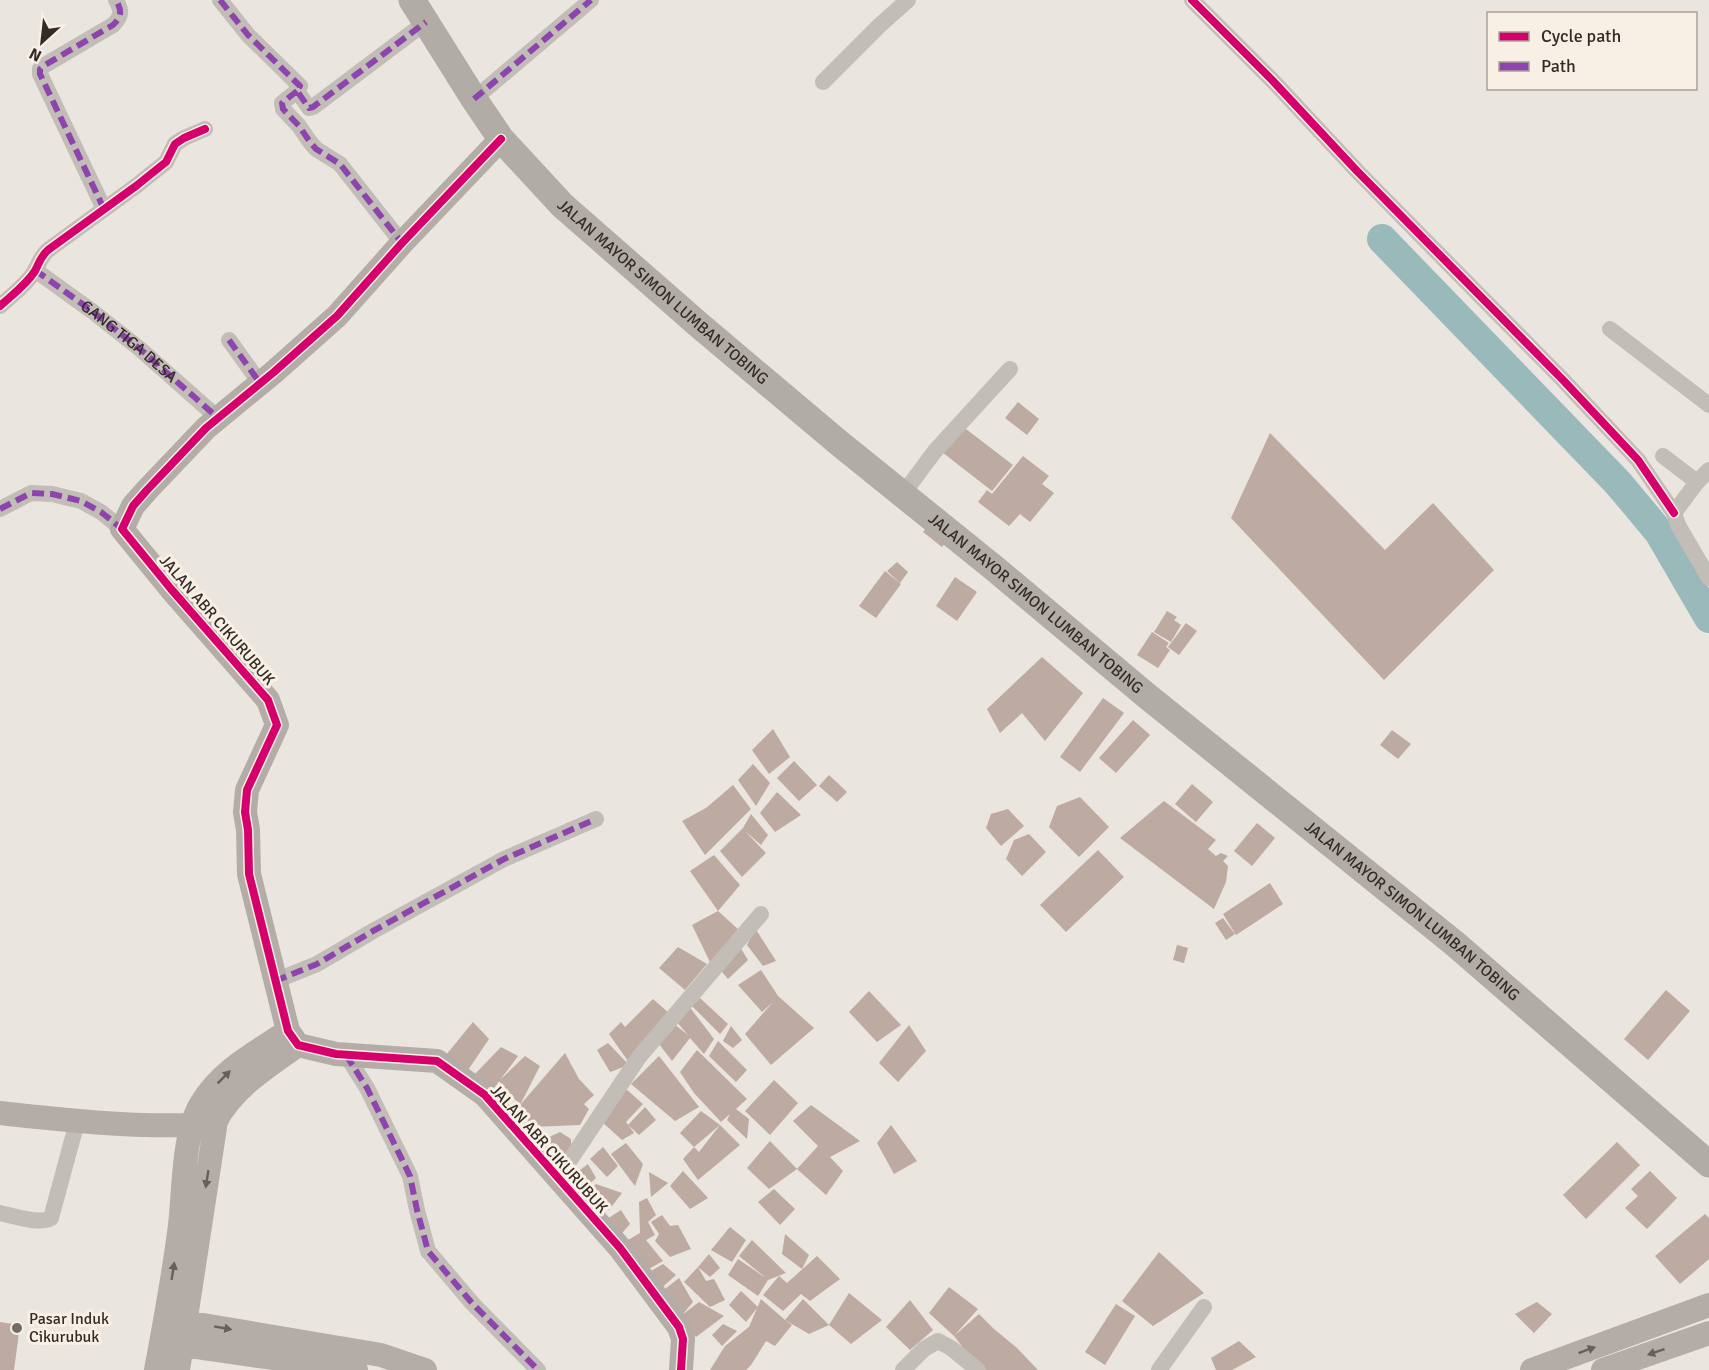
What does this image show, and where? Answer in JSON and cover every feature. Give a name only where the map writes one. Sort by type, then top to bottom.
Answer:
[{"type":"main road","name":"JALAN MAYOR SIMON LUMBAN TOBING","points":[[419,11],[501,139],[562,205],[839,443],[1454,944],[1709,1164]]},
{"type":"street","points":[[104,209],[40,75],[40,69],[113,25],[120,18],[121,11],[116,0]]},
{"type":"street","points":[[220,0],[248,35],[300,86],[282,103],[283,109],[316,149],[340,164],[402,243]]},
{"type":"street","points":[[474,99],[591,0]]},
{"type":"street","points":[[823,81],[908,0]]},
{"type":"street","points":[[1192,0],[1563,380],[1638,460],[1674,513],[1678,525],[1709,578]]},
{"type":"street","points":[[297,91],[308,107],[313,107],[419,11]]},
{"type":"street","points":[[0,306],[26,283],[48,250],[166,162],[175,144],[205,129]]},
{"type":"street","points":[[0,510],[31,493],[52,494],[81,501],[101,512],[122,529],[133,507],[147,490],[206,428],[337,316],[402,243],[501,139]]},
{"type":"street","name":"GANG TIGA DESA","points":[[35,270],[140,349],[218,418]]},
{"type":"street","points":[[1610,329],[1709,405]]},
{"type":"street","points":[[229,340],[260,383]]},
{"type":"street","points":[[903,494],[934,451],[1010,369]]},
{"type":"street","points":[[1663,456],[1703,476],[1674,513]]},
{"type":"street","name":"JALAN ABR CIKURUBUK","points":[[122,529],[268,700],[277,725],[247,790],[245,812],[248,830],[249,874],[275,981],[293,1038],[346,1055],[437,1060],[485,1095],[620,1248],[679,1327],[683,1339],[681,1370]]},
{"type":"street","points":[[275,981],[317,964],[504,859],[596,819]]},
{"type":"street","points":[[558,1178],[639,1057],[761,914]]},
{"type":"street","points":[[178,1370],[174,1332],[180,1226],[192,1125],[201,1104],[214,1086],[231,1069],[293,1038]]},
{"type":"street","points":[[156,1370],[174,1332],[216,1121],[222,1108],[293,1038]]},
{"type":"street","points":[[346,1055],[367,1088],[410,1176],[428,1251],[472,1303],[537,1370]]},
{"type":"street","points":[[0,1113],[77,1122],[192,1125]]},
{"type":"street","points":[[0,1213],[41,1222],[51,1218],[77,1122]]},
{"type":"street","points":[[1532,1370],[1709,1305]]},
{"type":"street","points":[[1158,1370],[1204,1307]]},
{"type":"street","points":[[174,1332],[356,1370]]},
{"type":"street","points":[[174,1332],[381,1355],[425,1370]]},
{"type":"street","points":[[1603,1370],[1709,1333]]},
{"type":"street","points":[[903,1370],[924,1349],[938,1341],[951,1348],[978,1370]]},
{"type":"building","points":[[1018,402],[1039,419],[1027,435],[1005,418]]},
{"type":"building","points":[[962,426],[1013,465],[992,491],[942,452]]},
{"type":"building","points":[[1270,433],[1385,550],[1433,503],[1494,570],[1384,680],[1231,518]]},
{"type":"building","points":[[1023,456],[1049,476],[1042,484],[1054,493],[1030,522],[1020,514],[1009,526],[978,502],[987,490],[992,494]]},
{"type":"building","points":[[931,522],[950,537],[942,547],[923,532]]},
{"type":"building","points":[[897,562],[908,572],[900,583],[887,571]]},
{"type":"building","points":[[885,571],[901,584],[876,618],[859,606]]},
{"type":"building","points":[[955,577],[977,592],[957,621],[936,606]]},
{"type":"building","points":[[1167,611],[1177,617],[1174,620],[1181,625],[1171,642],[1154,632]]},
{"type":"building","points":[[1186,623],[1197,631],[1179,655],[1168,647]]},
{"type":"building","points":[[1152,632],[1169,643],[1166,647],[1170,650],[1158,668],[1137,655]]},
{"type":"building","points":[[1042,657],[1083,693],[1045,741],[1022,713],[1000,733],[987,709]]},
{"type":"building","points":[[1103,698],[1124,713],[1080,772],[1060,757]]},
{"type":"building","points":[[1133,720],[1150,735],[1116,773],[1099,758]]},
{"type":"building","points":[[773,729],[790,757],[769,774],[752,750]]},
{"type":"building","points":[[1392,730],[1411,744],[1398,759],[1380,745]]},
{"type":"building","points":[[794,761],[817,785],[799,801],[777,778]]},
{"type":"building","points":[[753,764],[770,783],[756,806],[738,780]]},
{"type":"building","points":[[829,775],[847,792],[837,802],[819,786]]},
{"type":"building","points":[[1192,784],[1213,802],[1196,822],[1175,804]]},
{"type":"building","points":[[733,785],[751,809],[705,855],[682,821],[706,808]]},
{"type":"building","points":[[777,792],[801,815],[775,832],[760,813]]},
{"type":"building","points":[[1080,797],[1109,827],[1079,857],[1049,827],[1057,806]]},
{"type":"building","points":[[1164,801],[1216,840],[1208,849],[1216,856],[1221,853],[1228,856],[1223,861],[1228,866],[1226,882],[1214,909],[1120,838]]},
{"type":"building","points":[[1008,809],[1024,826],[1001,846],[986,828],[991,814]]},
{"type":"building","points":[[751,814],[768,835],[761,845],[745,831],[766,853],[742,877],[720,851],[743,828]]},
{"type":"building","points":[[1257,823],[1275,838],[1252,866],[1234,851]]},
{"type":"building","points":[[1029,834],[1046,852],[1022,876],[1006,859],[1014,840]]},
{"type":"building","points":[[1098,850],[1124,877],[1066,932],[1040,905]]},
{"type":"building","points":[[714,855],[740,885],[718,911],[690,871]]},
{"type":"building","points":[[1270,883],[1283,904],[1236,935],[1223,914]]},
{"type":"building","points":[[718,911],[740,931],[711,964],[692,925]]},
{"type":"building","points":[[1223,918],[1235,934],[1226,940],[1215,923]]},
{"type":"building","points":[[755,928],[776,961],[763,966],[747,945]]},
{"type":"building","points":[[737,942],[748,960],[728,979],[717,966]]},
{"type":"building","points":[[1177,945],[1188,948],[1184,963],[1173,960]]},
{"type":"building","points":[[678,947],[707,964],[685,990],[659,968]]},
{"type":"building","points":[[761,970],[778,996],[814,1028],[771,1065],[745,1034],[773,1002],[762,1012],[738,985]]},
{"type":"building","points":[[1666,990],[1690,1011],[1648,1060],[1624,1039]]},
{"type":"building","points":[[869,991],[901,1025],[877,1042],[849,1012]]},
{"type":"building","points":[[700,998],[728,1024],[720,1034],[692,1006]]},
{"type":"building","points":[[653,999],[670,1014],[628,1061],[609,1034],[621,1022],[625,1027]]},
{"type":"building","points":[[688,1005],[714,1039],[704,1054],[690,1038],[672,1061],[659,1044],[674,1024],[688,1035],[676,1021]]},
{"type":"building","points":[[473,1022],[489,1039],[466,1073],[446,1055]]},
{"type":"building","points":[[909,1025],[926,1051],[898,1082],[879,1063]]},
{"type":"building","points":[[731,1026],[742,1040],[733,1048],[723,1041]]},
{"type":"building","points":[[718,1041],[747,1070],[736,1082],[709,1056]]},
{"type":"building","points":[[608,1043],[629,1065],[610,1072],[597,1050]]},
{"type":"building","points":[[501,1047],[518,1056],[492,1091],[474,1075]]},
{"type":"building","points":[[697,1050],[747,1099],[736,1109],[749,1119],[747,1139],[727,1120],[730,1114],[721,1122],[694,1093],[680,1072]]},
{"type":"building","points":[[565,1053],[579,1079],[594,1095],[584,1104],[589,1109],[580,1125],[531,1127],[520,1105]]},
{"type":"building","points":[[525,1056],[540,1066],[520,1105],[499,1081]]},
{"type":"building","points":[[659,1056],[699,1107],[675,1121],[631,1084]]},
{"type":"building","points":[[774,1080],[798,1103],[770,1135],[745,1111]]},
{"type":"building","points":[[626,1089],[643,1104],[626,1122],[634,1133],[622,1140],[601,1121]]},
{"type":"building","points":[[811,1105],[860,1141],[830,1157],[843,1171],[826,1195],[797,1169],[818,1146],[793,1121]]},
{"type":"building","points":[[645,1107],[656,1120],[639,1135],[628,1125]]},
{"type":"building","points":[[701,1111],[720,1125],[694,1147],[680,1133]]},
{"type":"building","points":[[720,1125],[740,1145],[698,1180],[683,1159],[694,1147],[699,1152]]},
{"type":"building","points":[[891,1125],[917,1161],[894,1174],[877,1143]]},
{"type":"building","points":[[560,1132],[571,1139],[571,1158],[556,1166],[536,1143]]},
{"type":"building","points":[[770,1141],[797,1169],[769,1189],[747,1168]]},
{"type":"building","points":[[1617,1142],[1640,1165],[1586,1219],[1563,1195]]},
{"type":"building","points":[[626,1143],[643,1164],[635,1186],[611,1154]]},
{"type":"building","points":[[603,1147],[618,1166],[607,1177],[590,1159]]},
{"type":"building","points":[[588,1164],[596,1178],[580,1193],[568,1179]]},
{"type":"building","points":[[683,1171],[708,1198],[690,1209],[670,1186]]},
{"type":"building","points":[[1650,1171],[1677,1198],[1647,1229],[1625,1208],[1638,1196],[1631,1189]]},
{"type":"building","points":[[649,1172],[668,1183],[651,1197]]},
{"type":"building","points":[[596,1184],[622,1193],[609,1210],[584,1201],[585,1194]]},
{"type":"building","points":[[774,1189],[795,1209],[780,1225],[758,1202]]},
{"type":"building","points":[[647,1198],[656,1215],[648,1222],[655,1235],[646,1240],[663,1261],[645,1271],[623,1243],[640,1233],[639,1202]]},
{"type":"building","points":[[621,1210],[630,1224],[616,1240],[604,1221]]},
{"type":"building","points":[[1705,1214],[1709,1218],[1709,1259],[1680,1284],[1655,1256]]},
{"type":"building","points":[[662,1215],[670,1226],[678,1225],[691,1249],[670,1257],[655,1241],[659,1234],[651,1222]]},
{"type":"building","points":[[730,1227],[746,1240],[732,1262],[711,1250]]},
{"type":"building","points":[[785,1234],[809,1255],[802,1269],[782,1254]]},
{"type":"building","points":[[752,1240],[786,1273],[768,1280],[758,1296],[728,1275],[738,1259],[766,1278],[739,1256]]},
{"type":"building","points":[[1159,1252],[1204,1293],[1153,1326],[1122,1301]]},
{"type":"building","points":[[709,1254],[720,1268],[710,1277],[698,1267]]},
{"type":"building","points":[[817,1256],[840,1279],[810,1301],[801,1294],[783,1311],[763,1295],[779,1276],[787,1283]]},
{"type":"building","points":[[663,1264],[676,1275],[657,1292],[644,1275]]},
{"type":"building","points":[[698,1267],[706,1281],[714,1279],[725,1300],[710,1307],[684,1282]]},
{"type":"building","points":[[679,1278],[693,1302],[682,1315],[660,1293]]},
{"type":"building","points":[[949,1287],[978,1309],[954,1336],[929,1313]]},
{"type":"building","points":[[741,1291],[758,1307],[746,1322],[729,1305]]},
{"type":"building","points":[[849,1293],[882,1320],[851,1344],[829,1325]]},
{"type":"building","points":[[761,1299],[792,1325],[775,1346],[766,1341],[746,1370],[710,1370],[725,1346],[749,1327]]},
{"type":"building","points":[[803,1299],[829,1325],[809,1334],[785,1320]]},
{"type":"building","points":[[910,1300],[933,1330],[910,1350],[886,1327]]},
{"type":"building","points":[[699,1302],[724,1316],[696,1337],[678,1318]]},
{"type":"building","points":[[1537,1302],[1552,1314],[1534,1333],[1515,1314]]},
{"type":"building","points":[[1116,1304],[1135,1316],[1105,1365],[1085,1352]]},
{"type":"building","points":[[979,1314],[1038,1370],[986,1370],[968,1354],[954,1336]]},
{"type":"building","points":[[0,1322],[20,1325],[14,1370],[0,1370]]},
{"type":"building","points":[[723,1324],[737,1331],[722,1346],[712,1335]]},
{"type":"building","points":[[1239,1341],[1256,1357],[1232,1370],[1216,1370],[1211,1358]]},
{"type":"waterway","points":[[1382,239],[1618,483],[1659,532],[1709,618]]},
{"type":"marked path","points":[[104,209],[40,74],[40,69],[113,25],[120,13],[116,0]]},
{"type":"marked path","points":[[220,0],[248,35],[300,86],[297,91],[309,108],[426,22]]},
{"type":"marked path","points":[[474,99],[591,0]]},
{"type":"marked path","points":[[297,91],[282,103],[283,109],[316,149],[340,164],[402,243]]},
{"type":"marked path","points":[[35,270],[140,349],[218,418]]},
{"type":"marked path","points":[[229,340],[260,383]]},
{"type":"marked path","points":[[0,509],[31,493],[52,494],[81,501],[101,512],[122,529]]},
{"type":"marked path","points":[[275,981],[317,964],[504,859],[596,819]]},
{"type":"marked path","points":[[346,1055],[367,1088],[410,1176],[428,1251],[472,1303],[538,1370]]},
{"type":"cycle path","points":[[1192,0],[1563,380],[1638,460],[1674,513]]},
{"type":"cycle path","points":[[0,306],[27,281],[48,250],[166,162],[175,144],[205,129]]},
{"type":"cycle path","points":[[501,139],[402,243],[337,316],[206,428],[133,506],[122,529],[268,700],[277,725],[247,790],[245,812],[248,830],[249,874],[288,1031],[298,1045],[336,1054],[437,1061],[485,1095],[620,1248],[679,1327],[683,1339],[681,1370]]},
{"type":"place","name":"Pasar Induk Cikurubuk","points":[[17,1328]]}]
